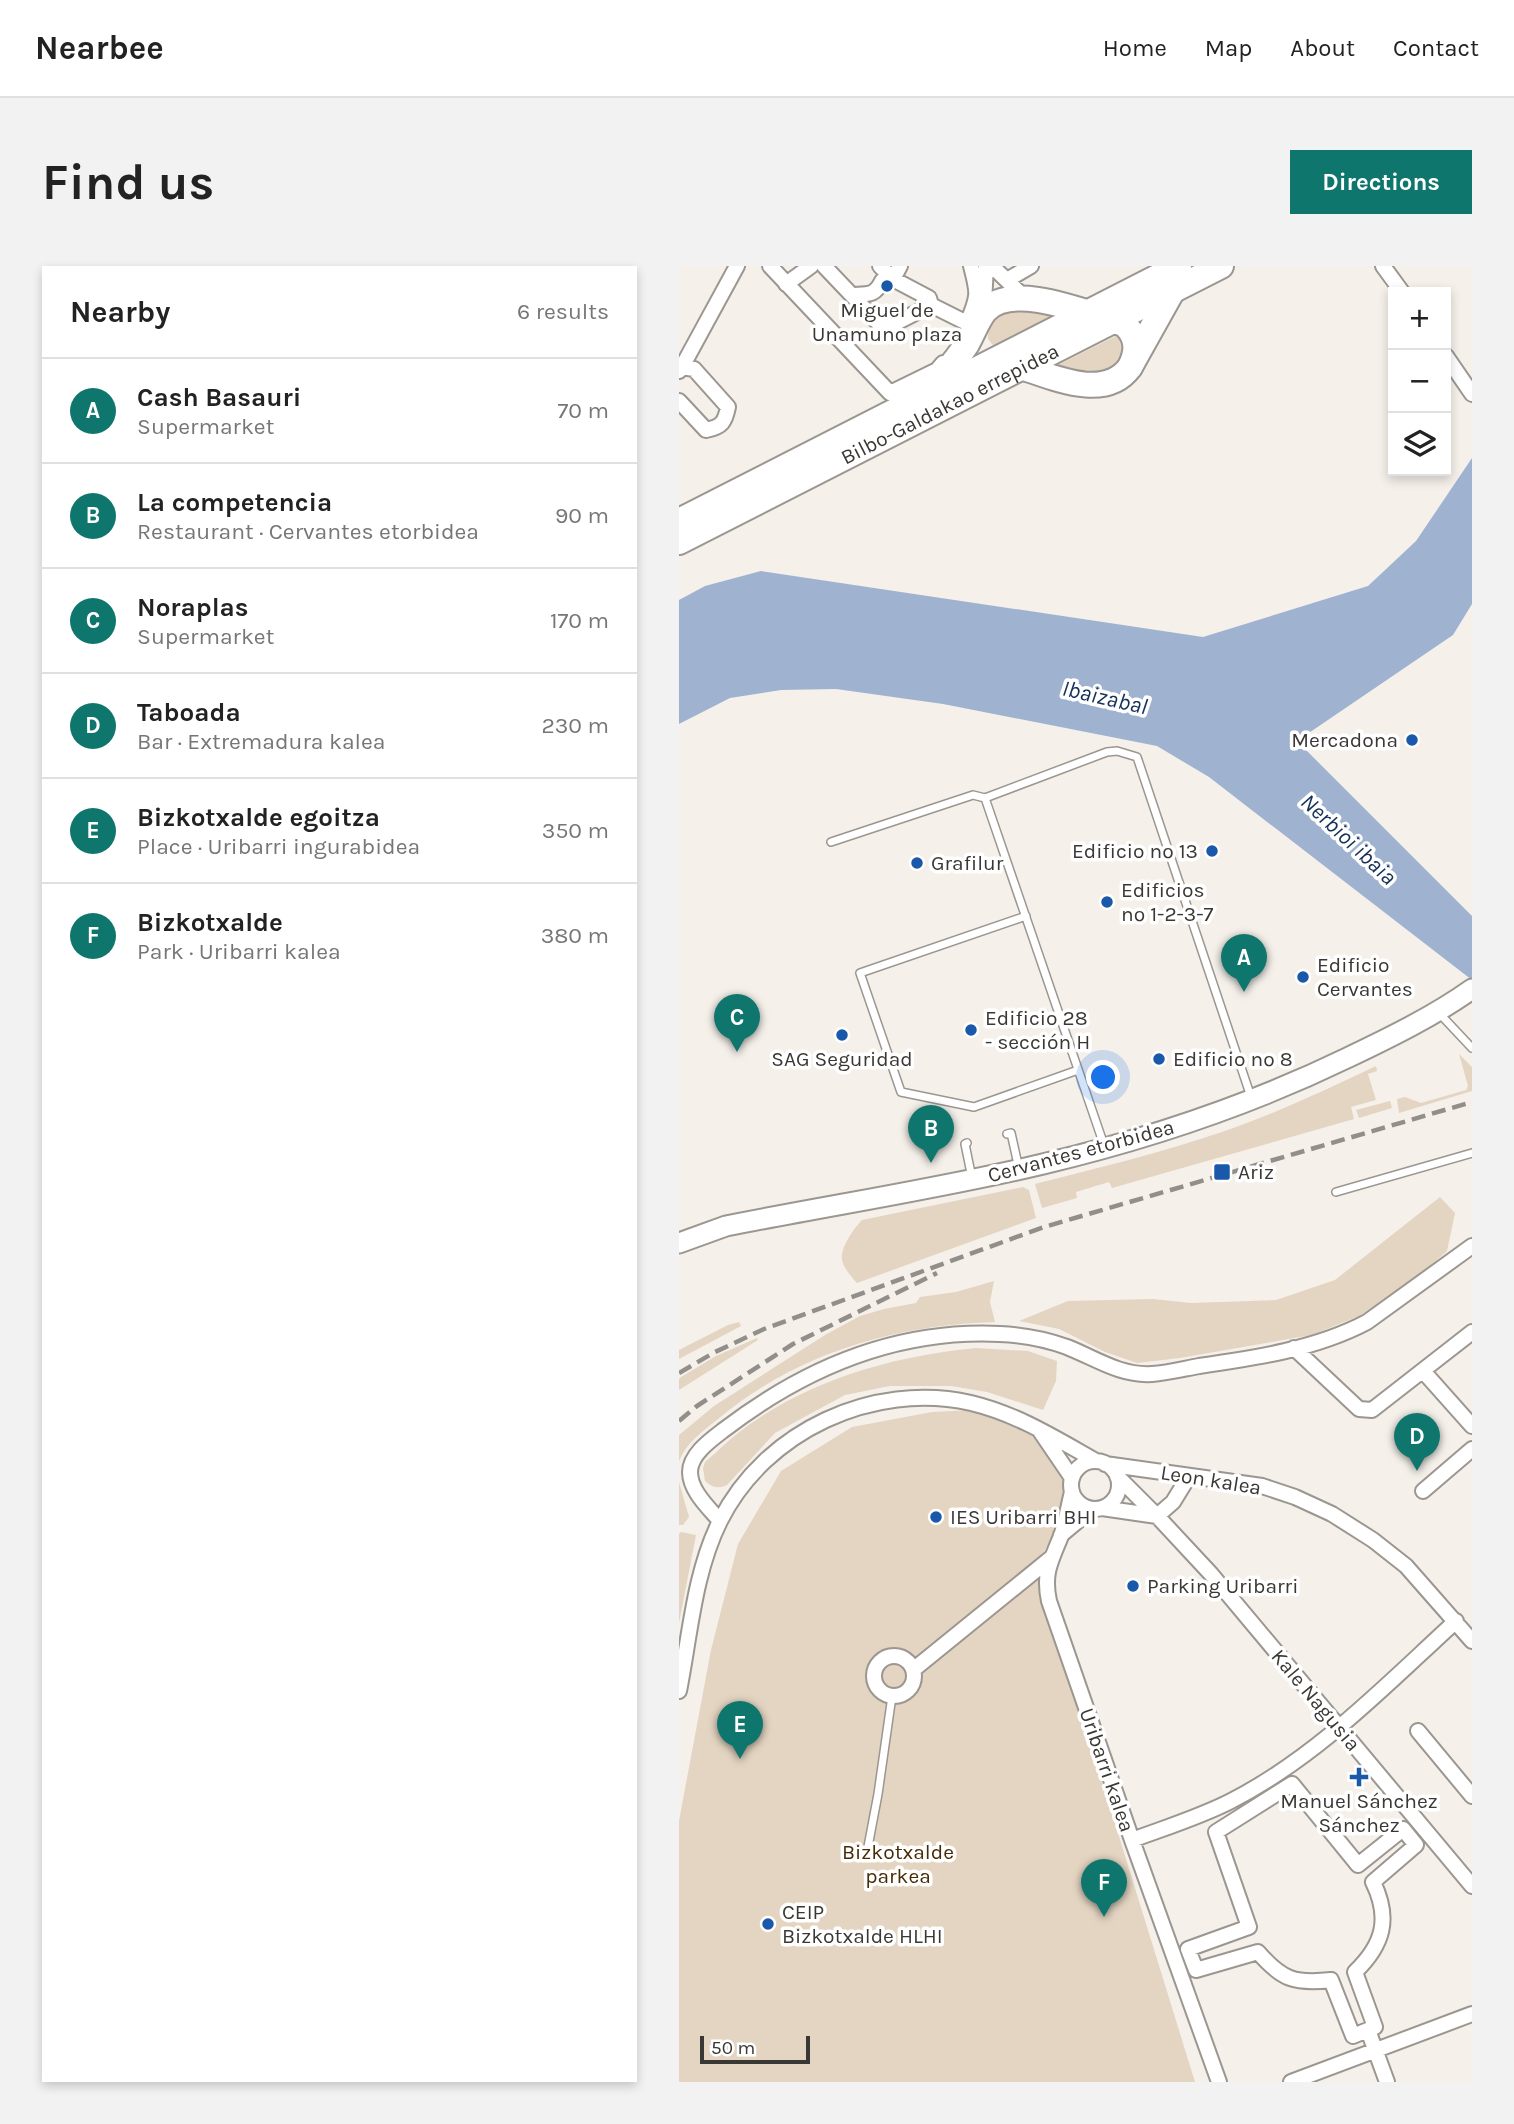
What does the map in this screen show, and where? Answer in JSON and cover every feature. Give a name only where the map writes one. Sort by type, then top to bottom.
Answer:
[{"type":"highway","name":"Bilbo-Galdakao errepidea","points":[[679,521],[1179,266]]},
{"type":"highway","name":"Bilbo-Galdakao errepidea","points":[[679,542],[1221,266]]},
{"type":"highway","points":[[976,321],[978,341],[991,358],[1074,382],[1098,385],[1114,382],[1130,367],[1173,290]]},
{"type":"highway","points":[[926,395],[951,367],[976,321],[1000,301],[1017,297],[1044,301],[1124,324],[1134,335],[1136,351],[1130,367]]},
{"type":"street","points":[[679,401],[706,430],[719,428],[726,421],[727,407],[694,369],[680,369],[737,266]]},
{"type":"street","points":[[770,266],[890,393],[937,370],[951,355],[976,321],[986,266]]},
{"type":"street","points":[[786,284],[811,266]]},
{"type":"street","points":[[824,266],[884,329],[931,305],[976,321]]},
{"type":"street","points":[[880,266],[896,272],[929,298],[931,305]]},
{"type":"street","points":[[971,266],[978,291],[976,321]]},
{"type":"street","points":[[992,266],[1025,298]]},
{"type":"street","points":[[1007,280],[1031,266]]},
{"type":"street","points":[[1383,266],[1398,287]]},
{"type":"street","points":[[852,295],[878,290],[882,281],[896,272]]},
{"type":"street","points":[[1451,363],[1472,394]]},
{"type":"street","name":"Cervantes etorbidea","points":[[679,1243],[726,1226],[1019,1169],[1171,1129],[1252,1100],[1375,1045],[1467,992]]},
{"type":"street","points":[[720,1521],[700,1497],[691,1478],[691,1465],[700,1451],[719,1433],[776,1392],[827,1366],[883,1347],[942,1336],[972,1334],[1021,1336],[1052,1342],[1099,1363],[1121,1370],[1151,1374],[1260,1357],[1348,1332],[1367,1322],[1472,1246]]},
{"type":"street","points":[[1294,1348],[1359,1409],[1372,1410],[1472,1332]]},
{"type":"street","points":[[1423,1371],[1472,1426]]},
{"type":"street","points":[[679,1692],[701,1576],[720,1521],[734,1498],[769,1458],[808,1428],[857,1408],[905,1399],[949,1399],[999,1411],[1037,1427],[1100,1463]]},
{"type":"street","points":[[1037,1427],[1072,1485],[1079,1504],[1097,1509],[1157,1516],[1173,1502],[1189,1476]]},
{"type":"street","points":[[1423,1490],[1472,1449]]},
{"type":"street","points":[[1072,1485],[1081,1466],[1100,1463]]},
{"type":"street","name":"Kale Nagusia","points":[[1100,1463],[1117,1476],[1211,1574],[1472,1886]]},
{"type":"street","name":"Leon kalea","points":[[1100,1463],[1262,1486],[1332,1514],[1373,1540],[1406,1566],[1472,1641]]},
{"type":"street","points":[[1097,1509],[1115,1499],[1119,1484],[1117,1476]]},
{"type":"street","name":"Uribarri kalea","points":[[1072,1485],[1061,1535],[1051,1558],[1045,1583],[1049,1601],[1219,2082]]},
{"type":"street","name":"Uribarri kalea","points":[[1061,1535],[1097,1509]]},
{"type":"street","points":[[913,1670],[1051,1558]]},
{"type":"street","points":[[1132,1840],[1230,1802],[1285,1769],[1339,1727],[1456,1622]]},
{"type":"street","points":[[899,1656],[910,1664],[913,1681],[907,1690],[892,1696],[885,1694],[876,1685],[874,1672],[880,1661],[899,1656]]},
{"type":"street","points":[[1418,1731],[1472,1796]]},
{"type":"street","points":[[1292,1784],[1358,1865],[1403,1829],[1416,1845],[1373,1882],[1380,1897],[1383,1919],[1379,1941],[1371,1957],[1355,1972],[1375,2027],[1368,2030],[1353,2036],[1331,1980],[1293,1981],[1273,1970],[1258,1952],[1196,1970],[1188,1949],[1249,1927],[1216,1832],[1292,1784]]},
{"type":"street","points":[[1291,2082],[1472,2014]]},
{"type":"street","points":[[1368,2030],[1387,2082]]},
{"type":"lane","points":[[831,842],[973,795],[985,798],[1107,752],[1117,751],[1137,757],[1252,1100]]},
{"type":"lane","points":[[985,798],[1105,1148]]},
{"type":"lane","points":[[1026,916],[860,973],[864,985],[901,1092],[974,1107],[1078,1070]]},
{"type":"lane","points":[[1437,1011],[1472,1048]]},
{"type":"lane","points":[[1007,1134],[1011,1133],[1019,1169]]},
{"type":"lane","points":[[966,1143],[973,1179]]},
{"type":"lane","points":[[1336,1192],[1472,1153]]},
{"type":"lane","points":[[867,1852],[892,1696]]},
{"type":"green space","points":[[1017,307],[1059,316],[996,349],[988,339],[992,321]]},
{"type":"green space","points":[[1120,334],[1126,349],[1115,370],[1083,374],[1056,366]]},
{"type":"green space","points":[[1459,1054],[1472,1067],[1472,1091],[1399,1113],[1397,1099],[1405,1097],[1421,1103],[1466,1090],[1468,1086]]},
{"type":"green space","points":[[1376,1066],[1377,1071],[1368,1074],[1376,1100],[1351,1107],[1354,1119],[1112,1188],[1109,1182],[1076,1192],[1077,1198],[1042,1208],[1035,1184],[1222,1132],[1281,1110]]},
{"type":"green space","points":[[1390,1101],[1392,1108],[1359,1118],[1356,1110]]},
{"type":"green space","points":[[1023,1187],[1029,1190],[1036,1218],[857,1283],[843,1263],[845,1244],[862,1220]]},
{"type":"green space","points":[[1440,1197],[1455,1213],[1447,1251],[1409,1284],[1359,1316],[1312,1335],[1137,1363],[1105,1352],[1059,1329],[1019,1321],[1068,1301],[1153,1299],[1191,1303],[1276,1300],[1335,1280]]},
{"type":"green space","points":[[994,1281],[990,1302],[995,1322],[921,1329],[849,1347],[814,1360],[748,1396],[696,1437],[679,1461],[679,1435],[714,1406],[825,1335],[860,1316],[916,1303],[920,1297],[956,1292]]},
{"type":"green space","points":[[739,1322],[741,1326],[679,1359],[679,1350]]},
{"type":"green space","points":[[757,1338],[758,1340],[679,1390],[681,1377],[716,1356]]},
{"type":"green space","points":[[976,1348],[1028,1351],[1057,1361],[1056,1381],[1043,1410],[987,1392],[951,1386],[890,1386],[845,1395],[775,1433],[727,1485],[716,1487],[705,1481],[705,1462],[746,1427],[799,1395],[856,1372],[886,1364]]},
{"type":"green space","name":"Bizkotxalde parkea","points":[[973,1410],[1027,1427],[1056,1457],[1065,1489],[1055,1530],[1036,1568],[1195,2082],[679,2082],[679,1821],[711,1650],[738,1544],[781,1471],[852,1427],[932,1412]]},
{"type":"green space","points":[[679,1482],[689,1517],[683,1525],[679,1525]]},
{"type":"green space","points":[[681,1532],[696,1535],[679,1623],[679,1534]]},
{"type":"water","points":[[1472,458],[1472,604],[1453,635],[1297,741],[1472,916],[1472,980],[1209,777],[1157,746],[943,704],[836,689],[781,690],[730,698],[679,724],[679,600],[705,586],[761,571],[1203,637],[1368,586],[1416,541]]},
{"type":"railway","points":[[679,1373],[715,1352],[764,1329],[1044,1227],[1472,1102]]},
{"type":"railway","points":[[679,1421],[697,1406],[793,1344],[937,1273]]},
{"type":"place","name":"Miguel de Unamuno plaza","points":[[887,286]]},
{"type":"place","name":"Mercadona","points":[[1412,740]]},
{"type":"place","name":"Edificio nº 13","points":[[1212,851]]},
{"type":"place","name":"Grafilur","points":[[917,863]]},
{"type":"place","name":"Edificios nº 1-2-3-7","points":[[1107,902]]},
{"type":"place","name":"Edificio Cervantes","points":[[1303,977]]},
{"type":"place","name":"Cash Basauri","points":[[1244,992]]},
{"type":"place","name":"Edificio 28 - sección H","points":[[971,1030]]},
{"type":"place","name":"SAG Seguridad","points":[[842,1035]]},
{"type":"place","name":"Noraplas","points":[[737,1052]]},
{"type":"place","name":"Edificio nº 8","points":[[1159,1059]]},
{"type":"place","name":"La competencia","points":[[931,1163]]},
{"type":"place","name":"Ariz","points":[[1222,1172]]},
{"type":"place","name":"Taboada","points":[[1417,1471]]},
{"type":"place","name":"IES Uribarri BHI","points":[[936,1517]]},
{"type":"place","name":"Parking Uribarri","points":[[1133,1586]]},
{"type":"place","name":"Bizkotxalde egoitza","points":[[740,1759]]},
{"type":"place","name":"Manuel Sánchez Sánchez","points":[[1359,1777]]},
{"type":"place","name":"Bizkotxalde","points":[[1104,1917]]},
{"type":"place","name":"CEIP Bizkotxalde HLHI","points":[[768,1924]]},
{"type":"water label","name":"Ibaizabal","points":[[1105,697]]},
{"type":"water label","name":"Nerbioi ibaia","points":[[1349,839]]}]
